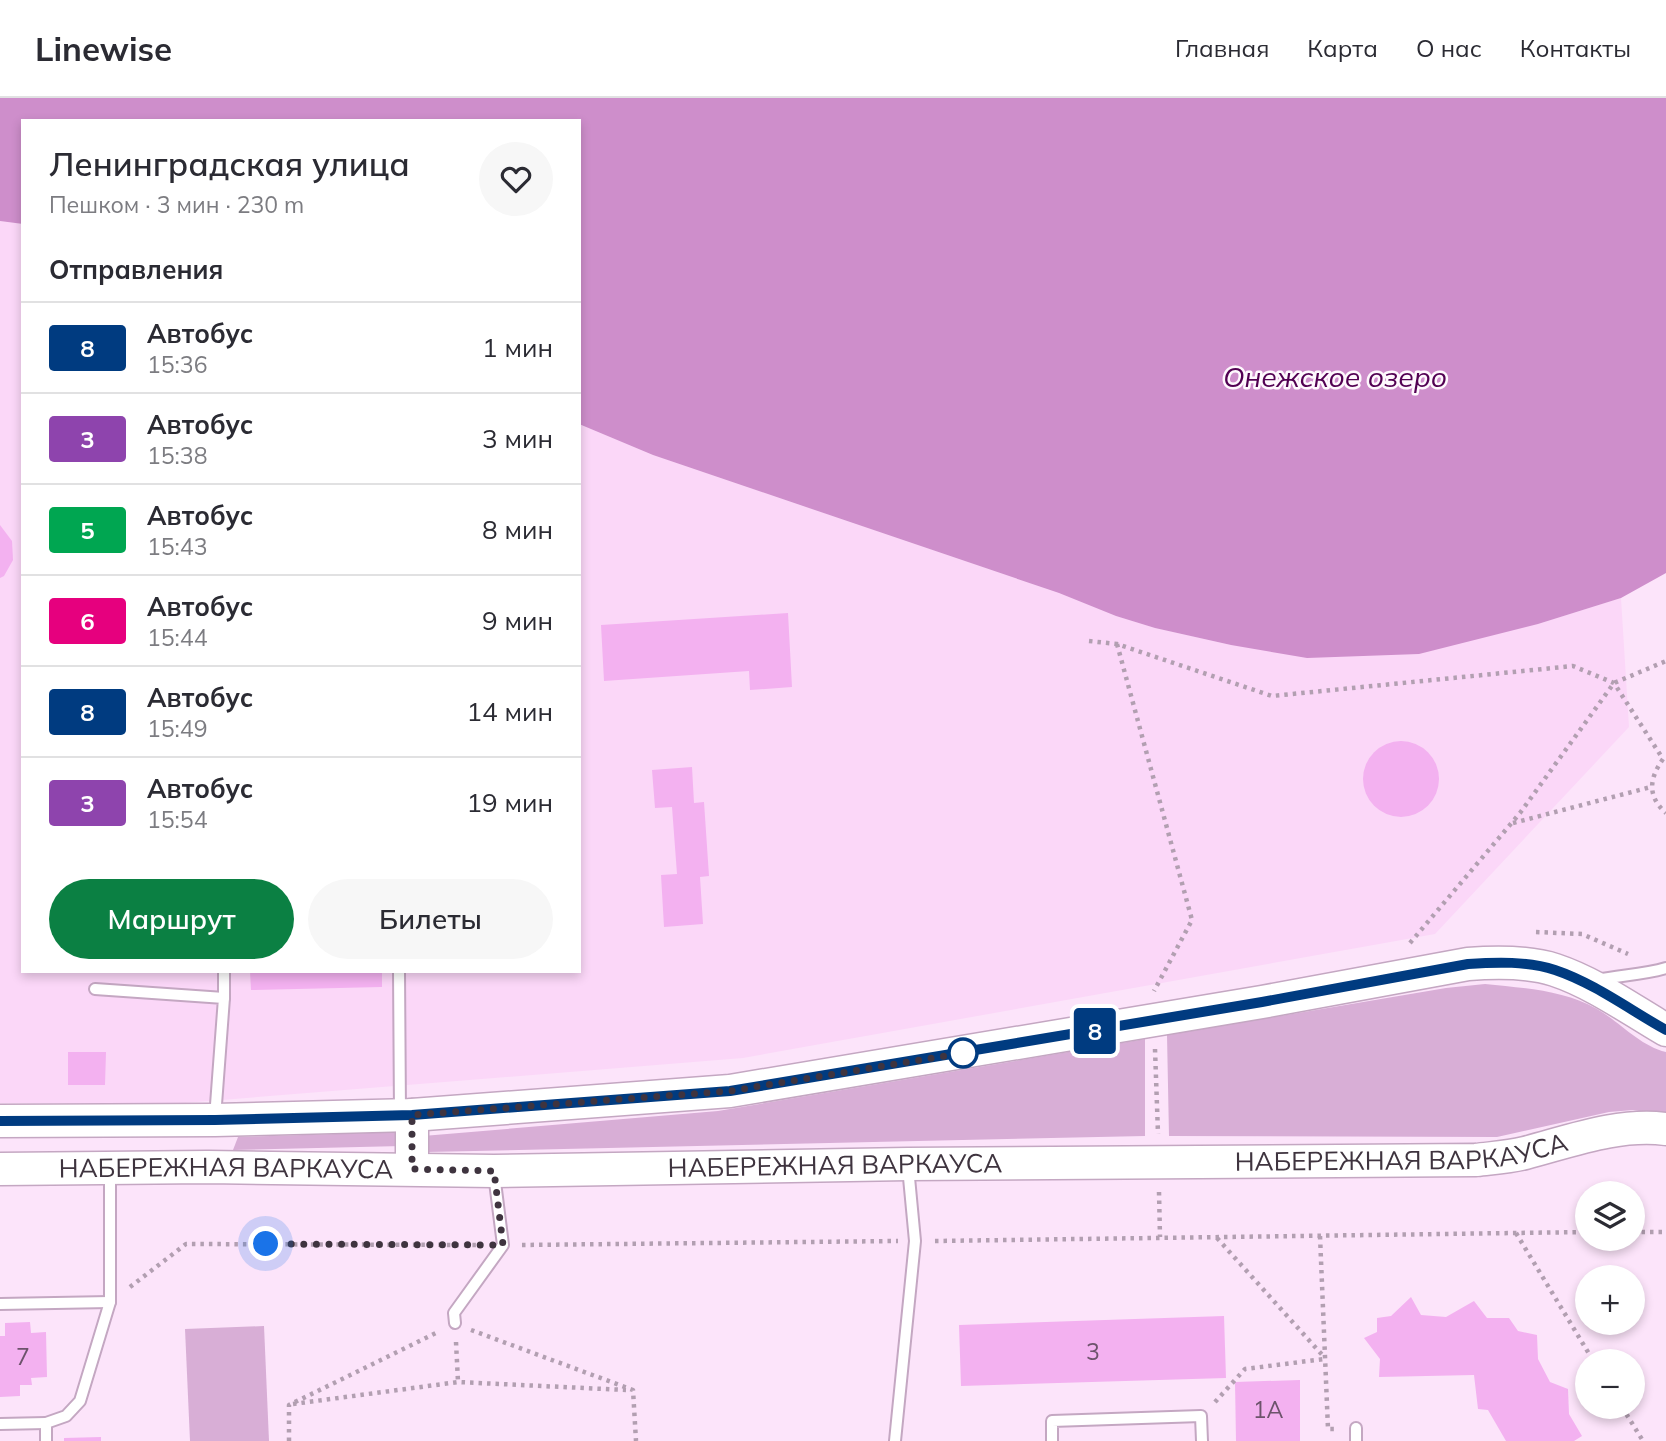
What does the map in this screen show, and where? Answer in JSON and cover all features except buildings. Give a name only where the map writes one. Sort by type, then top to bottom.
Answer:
[{"type":"main road","name":"НАБЕРЕЖНАЯ ВАРКАУСА","points":[[0,1121],[215,1120],[406,1114],[730,1091],[1154,1005],[1494,962],[1553,969],[1584,983],[1666,1030]]},
{"type":"main road","points":[[406,1114],[412,1169]]},
{"type":"main road","points":[[208,1167],[215,1120]]},
{"type":"main road","name":"НАБЕРЕЖНАЯ ВАРКАУСА","points":[[0,1169],[208,1167],[494,1171],[908,1164],[1476,1160],[1523,1154],[1569,1140],[1642,1126],[1666,1129]]},
{"type":"lane","points":[[1584,983],[1666,968]]},
{"type":"lane","points":[[215,1120],[224,973]]},
{"type":"lane","points":[[400,973],[406,1114]]},
{"type":"lane","points":[[95,989],[224,998]]},
{"type":"lane","points":[[895,1441],[915,1241],[908,1164]]},
{"type":"lane","points":[[0,1424],[46,1423],[66,1416],[80,1401],[110,1302],[110,1168]]},
{"type":"lane","points":[[455,1323],[454,1313],[503,1245],[494,1171]]},
{"type":"lane","points":[[0,1304],[110,1302]]},
{"type":"lane","points":[[1052,1441],[1052,1422],[1201,1416],[1202,1441]]},
{"type":"lane","points":[[46,1423],[46,1441]]},
{"type":"lane","points":[[1356,1428],[1356,1441]]},
{"type":"path","points":[[1089,641],[1117,644],[1272,696],[1573,666],[1614,683],[1665,759],[1654,772],[1651,787],[1657,805],[1666,813]]},
{"type":"path","points":[[1117,644],[1192,920],[1154,1005],[1160,1237]]},
{"type":"path","points":[[1407,946],[1511,824],[1614,683],[1666,661]]},
{"type":"path","points":[[1511,824],[1651,787]]},
{"type":"path","points":[[1154,1005],[1166,988]]},
{"type":"path","points":[[1515,1232],[1586,1349]]},
{"type":"path","points":[[110,1302],[186,1244],[503,1245],[1575,1232]]},
{"type":"path","points":[[1645,1232],[1666,1232]]},
{"type":"path","points":[[1320,1236],[1328,1429]]},
{"type":"path","points":[[1217,1238],[1325,1359]]},
{"type":"path","points":[[455,1323],[458,1382]]},
{"type":"path","points":[[289,1405],[455,1323],[633,1390]]},
{"type":"path","points":[[1201,1416],[1245,1369],[1325,1359]]},
{"type":"path","points":[[289,1405],[458,1382],[633,1390]]},
{"type":"path","points":[[633,1390],[636,1441]]},
{"type":"path","points":[[289,1405],[289,1441]]},
{"type":"path","points":[[1629,1419],[1643,1441]]},
{"type":"shaded area","points":[[0,221],[21,224],[21,973],[581,973],[581,425],[653,455],[1059,593],[1116,616],[1231,645],[1538,624],[1621,598],[1629,727],[1435,934],[743,1058],[184,1103],[0,1103]]},
{"type":"shaded area","points":[[1485,984],[1542,991],[1584,1003],[1606,1014],[1647,1045],[1666,1052],[1666,1115],[1633,1110],[1609,1112],[1497,1137],[1169,1136],[1167,1035],[1446,988]]},
{"type":"shaded area","points":[[1145,1039],[1145,1136],[427,1152],[423,1136],[718,1111]]},
{"type":"shaded area","points":[[401,1132],[402,1146],[233,1150],[238,1137]]},
{"type":"shaded area","points":[[264,1326],[269,1441],[190,1441],[185,1329]]},
{"type":"water","name":"Онежское озеро","points":[[0,98],[1666,98],[1666,573],[1621,598],[1538,624],[1419,654],[1307,658],[1231,645],[1116,616],[1059,593],[653,455],[581,425],[581,119],[21,119],[21,224],[0,221]]},
{"type":"bus line","name":"8","points":[[0,1121],[215,1120],[412,1115],[730,1091],[1262,1002],[1468,964],[1494,962],[1553,969],[1584,983],[1666,1030]]},
{"type":"route","points":[[266,1244],[503,1245],[494,1171],[412,1169],[412,1115],[730,1091],[963,1053]]}]
